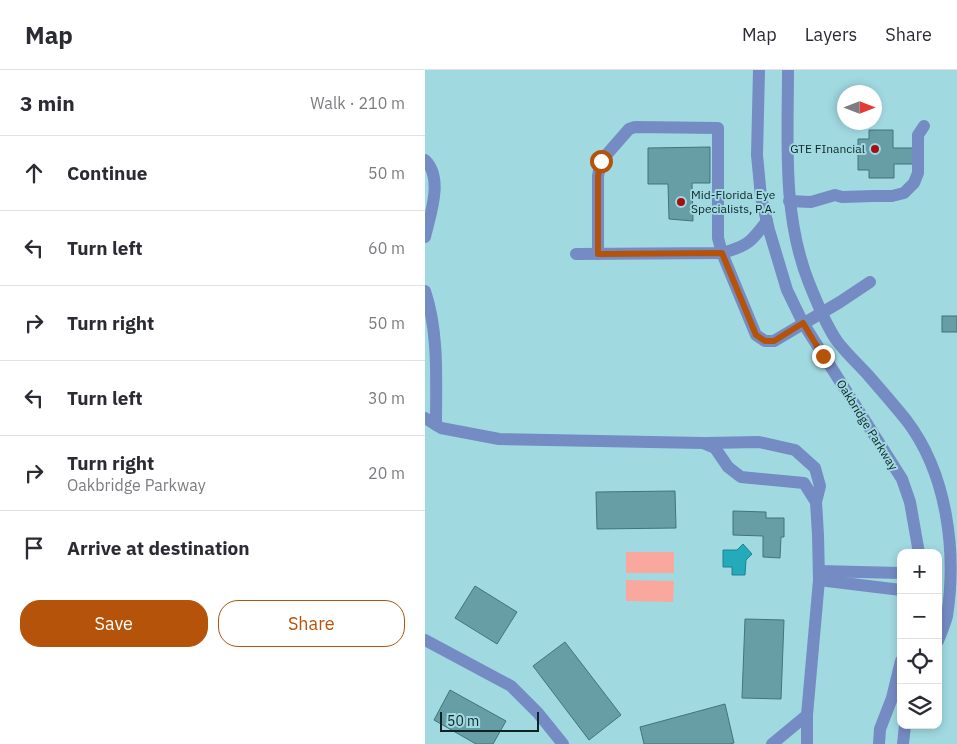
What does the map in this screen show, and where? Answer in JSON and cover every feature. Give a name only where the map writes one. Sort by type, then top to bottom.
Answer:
[{"type":"street","name":"Oakbridge Parkway","points":[[759,70],[757,155],[761,197],[787,290],[803,323],[902,479],[910,502],[918,549]]},
{"type":"street","name":"Oakbridge Parkway","points":[[788,70],[789,201],[795,236],[809,281],[821,312],[837,341],[907,422],[924,448],[943,493],[950,523],[953,557],[949,580],[947,617],[939,639]]},
{"type":"street","points":[[789,201],[811,202],[835,195],[892,196],[904,193],[914,183],[918,173],[917,135],[924,126]]},
{"type":"street","points":[[598,254],[598,176],[601,161],[629,129],[635,127],[718,128],[718,238],[722,253],[756,335],[765,341],[774,341],[870,282]]},
{"type":"street","points":[[425,160],[429,163],[436,187],[425,238]]},
{"type":"street","points":[[576,254],[722,253],[748,244],[767,221]]},
{"type":"street","points":[[425,291],[431,308],[436,356],[436,425]]},
{"type":"street","points":[[425,418],[441,428],[499,439],[703,443],[759,442],[795,450],[815,468],[820,486],[816,502],[819,575],[807,715],[807,744]]},
{"type":"street","points":[[703,443],[715,448],[728,466],[741,477],[804,483],[816,502]]},
{"type":"street","points":[[819,575],[897,574]]},
{"type":"street","points":[[819,575],[897,589]]},
{"type":"street","points":[[425,640],[511,686],[538,713],[563,744]]},
{"type":"street","points":[[879,744],[880,729],[892,698],[897,677]]},
{"type":"street","points":[[772,744],[807,715]]},
{"type":"street","points":[[903,744],[905,729]]},
{"type":"shaded area","points":[[626,552],[674,552],[674,573],[626,573]]},
{"type":"shaded area","points":[[626,580],[674,581],[673,602],[626,601]]},
{"type":"water","points":[[743,544],[752,554],[746,560],[745,575],[732,575],[732,567],[723,567],[723,550],[737,550]]},
{"type":"building","points":[[869,130],[893,130],[893,148],[914,148],[914,164],[894,164],[894,178],[869,178],[869,170],[858,170],[858,139],[869,139]]},
{"type":"building","name":"Mid-Florida Eye Specialists, P.A.","points":[[710,147],[710,183],[692,183],[693,221],[669,219],[668,184],[648,184],[648,148]]},
{"type":"building","points":[[942,316],[957,316],[957,332],[942,332]]},
{"type":"building","points":[[675,491],[676,528],[597,529],[596,492]]},
{"type":"building","points":[[733,511],[766,512],[766,518],[784,518],[784,537],[781,537],[780,558],[763,557],[763,536],[733,535]]},
{"type":"building","points":[[475,586],[517,612],[497,644],[455,618]]},
{"type":"building","points":[[745,619],[784,620],[781,699],[742,698]]},
{"type":"building","points":[[565,642],[621,715],[589,740],[533,666]]},
{"type":"building","points":[[450,690],[506,721],[493,744],[476,744],[434,720]]},
{"type":"building","points":[[725,704],[734,743],[644,744],[640,727]]},
{"type":"place","name":"GTE FInancial","points":[[875,149]]},
{"type":"place","name":"Mid-Florida Eye Specialists, P.A.","points":[[681,202]]},
{"type":"route","points":[[601,161],[598,176],[598,254],[722,253],[756,335],[765,341],[774,341],[803,323],[823,356]]}]
